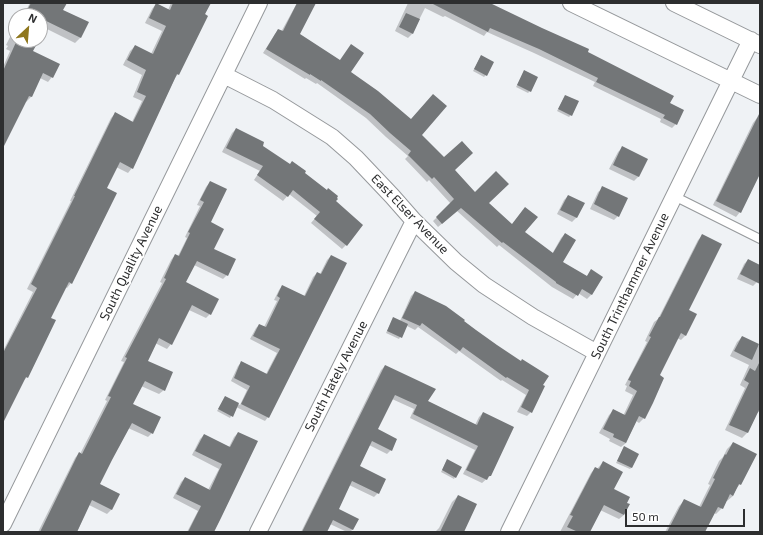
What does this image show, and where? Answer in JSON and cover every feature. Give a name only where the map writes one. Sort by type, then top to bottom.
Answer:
[{"type":"street","name":"South Quality Avenue","points":[[3,524],[259,3]]},
{"type":"street","points":[[572,3],[760,95]]},
{"type":"street","points":[[674,3],[755,43]]},
{"type":"street","name":"South Trinthammer Avenue","points":[[509,532],[731,81],[755,43]]},
{"type":"street","name":"East Elser Avenue","points":[[224,75],[273,100],[332,138],[356,158],[456,262],[484,285],[533,317],[597,353]]},
{"type":"street","name":"South Hately Avenue","points":[[258,532],[414,220]]},
{"type":"lane","points":[[674,196],[760,239]]},
{"type":"building","points":[[31,3],[67,3],[63,10],[89,22],[81,38],[48,22],[48,8],[28,8]]},
{"type":"building","points":[[156,3],[170,10],[173,3],[211,3],[205,14],[208,16],[179,75],[177,74],[133,169],[120,162],[107,188],[117,193],[72,284],[69,282],[51,318],[56,320],[28,378],[26,377],[3,423],[3,353],[37,288],[31,284],[115,112],[133,122],[146,96],[137,92],[146,70],[127,60],[135,45],[153,54],[166,26],[149,18]]},
{"type":"building","points":[[297,3],[316,3],[300,34],[340,60],[351,44],[364,53],[351,72],[378,91],[411,119],[433,94],[447,106],[422,135],[444,157],[462,141],[473,153],[455,170],[475,192],[496,171],[509,184],[489,203],[512,224],[525,207],[538,217],[525,232],[553,253],[565,233],[576,240],[563,262],[587,276],[591,269],[603,277],[592,295],[582,289],[578,296],[556,283],[503,242],[502,243],[461,208],[442,224],[436,217],[454,199],[434,177],[432,179],[408,155],[411,151],[370,114],[321,80],[266,49],[278,29],[283,31]]},
{"type":"building","points":[[431,3],[490,3],[589,49],[588,52],[674,96],[670,103],[684,110],[677,125],[663,118],[665,115],[596,82],[598,78],[539,49],[490,28],[488,32]]},
{"type":"building","points":[[406,13],[420,19],[413,34],[399,27]]},
{"type":"building","points":[[13,48],[35,48],[33,51],[60,64],[53,78],[43,73],[32,97],[29,96],[3,148],[3,71]]},
{"type":"building","points":[[481,55],[494,62],[487,76],[474,69]]},
{"type":"building","points":[[524,70],[538,77],[531,92],[517,85]]},
{"type":"building","points":[[565,95],[579,101],[572,116],[558,109]]},
{"type":"building","points":[[760,112],[760,174],[741,213],[716,201]]},
{"type":"building","points":[[236,128],[264,142],[263,146],[290,164],[292,161],[306,171],[305,173],[327,190],[328,188],[338,196],[336,201],[363,225],[347,246],[314,219],[320,212],[293,190],[288,197],[257,175],[263,166],[226,148]]},
{"type":"building","points":[[622,146],[648,159],[639,177],[613,165]]},
{"type":"building","points":[[210,181],[227,189],[211,222],[224,229],[214,249],[236,259],[228,276],[197,261],[186,282],[219,299],[211,315],[192,305],[172,345],[159,338],[148,361],[173,372],[165,391],[145,381],[133,404],[161,417],[153,434],[132,423],[112,460],[100,484],[120,494],[112,510],[92,500],[77,532],[40,532],[79,452],[82,454],[111,397],[108,396],[127,358],[125,357],[166,279],[164,278],[175,254],[179,256],[190,233],[188,232],[204,202],[200,200]]},
{"type":"building","points":[[602,186],[628,198],[619,217],[594,204]]},
{"type":"building","points":[[568,195],[585,203],[577,218],[560,210]]},
{"type":"building","points":[[702,234],[722,244],[689,310],[697,314],[686,336],[681,333],[660,375],[664,378],[645,419],[639,416],[626,443],[613,437],[614,434],[603,429],[613,409],[625,415],[637,391],[629,386],[631,381],[628,380]]},
{"type":"building","points":[[331,255],[347,263],[269,418],[241,404],[250,386],[234,378],[241,361],[267,374],[280,349],[253,336],[259,324],[266,327],[280,298],[277,296],[282,285],[305,296],[317,272],[321,274]]},
{"type":"building","points":[[748,259],[760,265],[760,284],[740,274]]},
{"type":"building","points":[[415,291],[446,306],[497,345],[521,361],[522,359],[549,376],[543,385],[545,386],[532,413],[521,407],[529,390],[507,377],[506,378],[463,347],[460,351],[422,323],[420,326],[402,318]]},
{"type":"building","points":[[393,317],[408,324],[402,338],[387,331]]},
{"type":"building","points":[[742,336],[759,344],[752,360],[734,351]]},
{"type":"building","points":[[760,361],[760,408],[748,433],[729,425],[749,383],[744,380],[750,368],[755,371]]},
{"type":"building","points":[[385,365],[436,389],[428,401],[477,425],[483,412],[514,427],[491,476],[489,476],[487,480],[466,470],[478,446],[413,414],[417,405],[395,395],[378,429],[397,439],[392,451],[372,441],[360,466],[386,479],[379,494],[352,481],[339,509],[359,519],[353,530],[333,520],[327,532],[302,532]]},
{"type":"building","points":[[225,396],[239,403],[233,417],[218,409]]},
{"type":"building","points":[[238,432],[258,441],[214,532],[188,532],[201,506],[176,494],[185,477],[210,490],[222,464],[195,451],[204,434],[230,447]]},
{"type":"building","points":[[733,442],[757,454],[741,485],[739,484],[733,496],[730,494],[723,509],[718,507],[705,532],[667,532],[684,499],[701,507],[715,479],[713,478]]},
{"type":"building","points":[[624,446],[639,454],[632,468],[617,461]]},
{"type":"building","points":[[447,459],[462,467],[456,478],[442,470]]},
{"type":"building","points":[[603,461],[623,472],[614,489],[630,497],[627,503],[630,504],[624,515],[604,505],[590,532],[578,532],[567,527],[573,516],[570,515],[595,467],[599,469]]},
{"type":"building","points":[[458,495],[477,504],[464,532],[440,532]]}]
